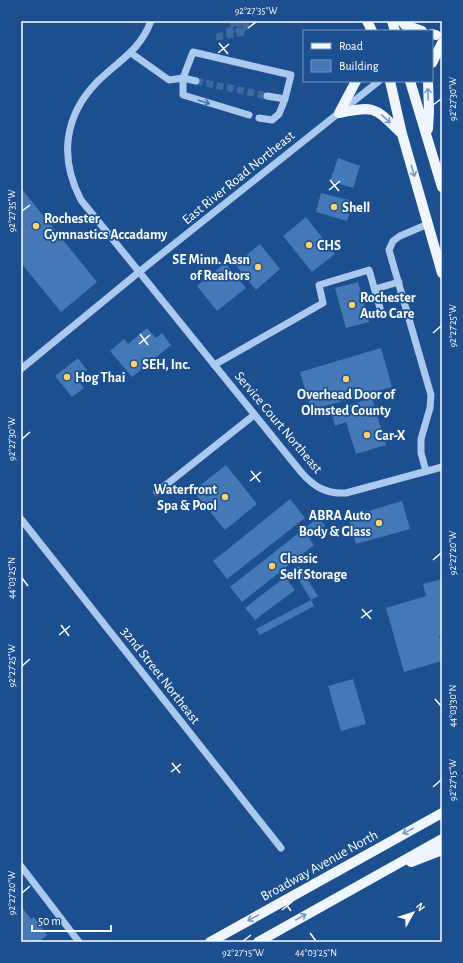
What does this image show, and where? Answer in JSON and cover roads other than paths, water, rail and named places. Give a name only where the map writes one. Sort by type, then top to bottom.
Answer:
[{"type":"main road","points":[[366,21],[371,30]]},
{"type":"main road","points":[[402,21],[405,25],[419,30]]},
{"type":"main road","points":[[433,58],[437,36]]},
{"type":"main road","points":[[339,113],[355,82]]},
{"type":"main road","points":[[390,82],[402,134],[442,273]]},
{"type":"main road","points":[[410,82],[442,187]]},
{"type":"main road","points":[[427,135],[429,112],[428,82]]},
{"type":"main road","points":[[339,113],[361,109],[372,109],[378,111],[402,134]]},
{"type":"main road","name":"Broadway Avenue North","points":[[210,942],[442,813]]},
{"type":"main road","points":[[258,942],[442,839]]},
{"type":"main road","points":[[367,881],[442,850]]},
{"type":"street","name":"Service Court Northeast","points":[[151,21],[147,32],[131,53],[98,82],[77,108],[69,134],[68,149],[72,177],[75,188],[81,200],[304,476],[315,486],[323,490],[346,493],[442,467]]},
{"type":"street","points":[[249,116],[183,95],[183,78],[193,52],[291,75],[285,99],[279,114],[272,120],[259,118]]},
{"type":"street","points":[[131,53],[169,80],[183,78],[196,81]]},
{"type":"street","name":"East River Road Northeast","points":[[24,367],[139,272],[378,82]]},
{"type":"street","points":[[266,96],[285,99]]},
{"type":"street","points":[[426,471],[421,454],[421,439],[430,408],[431,395],[389,250],[393,241],[400,236],[428,224]]},
{"type":"street","points":[[214,365],[323,303],[319,285],[369,270],[380,308]]},
{"type":"street","points":[[375,289],[398,282]]},
{"type":"street","points":[[21,358],[24,367]]},
{"type":"street","points":[[157,492],[254,414]]},
{"type":"street","name":"32nd Street Northeast","points":[[21,519],[281,848]]},
{"type":"street","points":[[21,866],[79,942]]},
{"type":"tunnel","points":[[227,32],[235,28],[233,21]]},
{"type":"tunnel","points":[[236,32],[242,30],[239,21]]},
{"type":"tunnel","points":[[216,37],[245,32],[245,21]]},
{"type":"tunnel","points":[[196,81],[267,96]]},
{"type":"place","name":"Shell","points":[[334,207]]},
{"type":"place","name":"Rochester Gymnastics Accadamy","points":[[36,226]]},
{"type":"place","name":"CHS","points":[[309,245]]},
{"type":"place","name":"SE Minn. Assn of Realtors","points":[[258,267]]},
{"type":"place","name":"Rochester Auto Care","points":[[352,305]]},
{"type":"place","name":"SEH, Inc.","points":[[134,364]]},
{"type":"place","name":"Hog Thai","points":[[67,377]]},
{"type":"place","name":"Overhead Door of Olmsted County","points":[[346,379]]},
{"type":"place","name":"Car-X","points":[[367,435]]},
{"type":"place","name":"Waterfront Spa & Pool","points":[[225,497]]},
{"type":"place","name":"ABRA Auto Body & Glass","points":[[379,523]]},
{"type":"place","name":"Classic Self Storage","points":[[272,566]]}]
